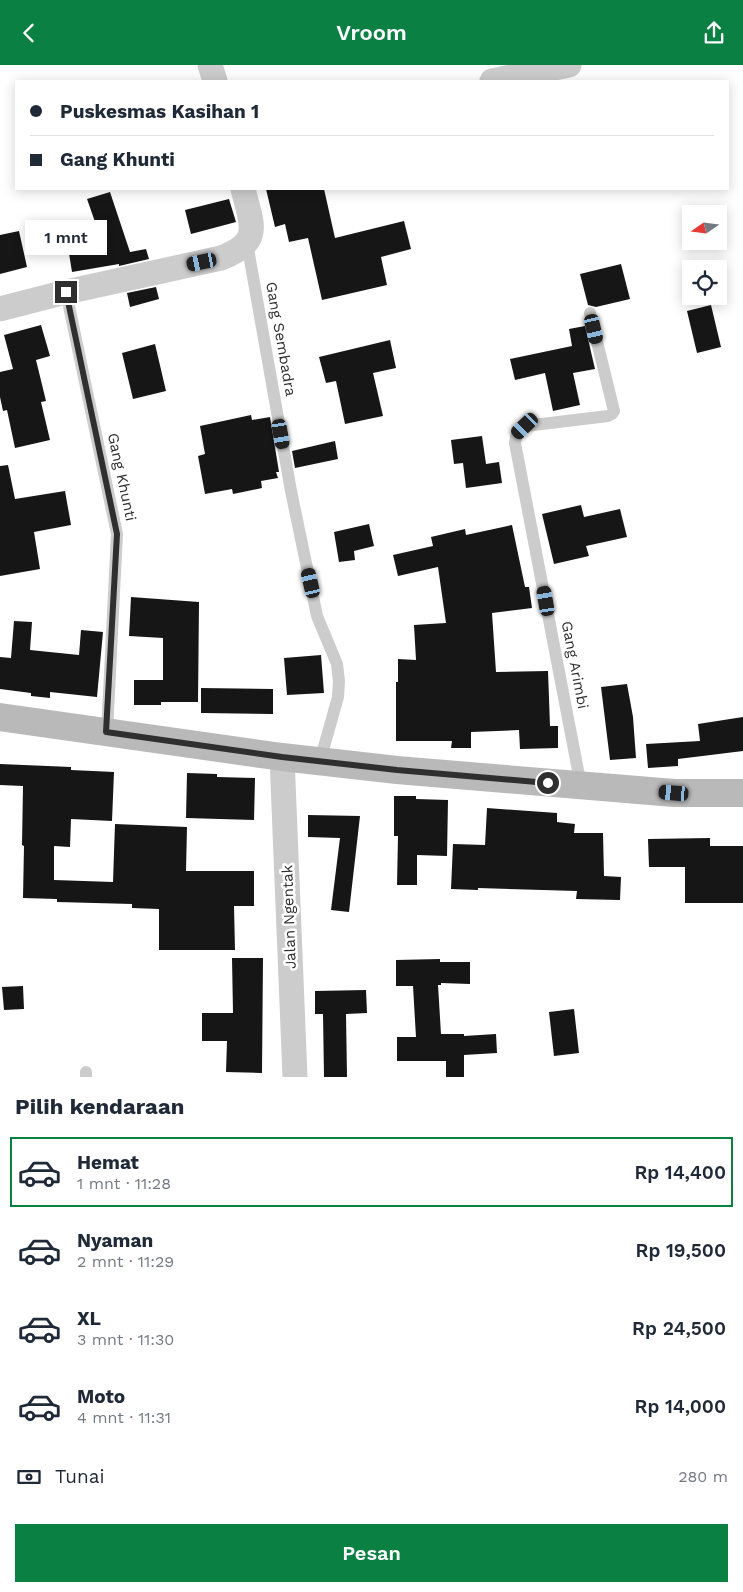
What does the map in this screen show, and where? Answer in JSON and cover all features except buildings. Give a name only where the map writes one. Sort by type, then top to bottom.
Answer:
[{"type":"main road","points":[[0,717],[282,757],[397,770],[674,793],[743,793]]},
{"type":"street","points":[[210,65],[214,80]]},
{"type":"street","points":[[497,80],[570,65]]},
{"type":"street","points":[[0,309],[66,292],[221,258],[236,252],[247,243],[251,234],[243,190]]},
{"type":"street","name":"Jalan Ngentak","points":[[282,757],[295,1077]]},
{"type":"lane","name":"Gang Sembadra","points":[[247,243],[291,491],[318,616],[337,664],[338,697],[320,761]]},
{"type":"lane","name":"Gang Khunti","points":[[66,292],[117,534],[106,732]]},
{"type":"lane","name":"Gang Arimbi","points":[[581,786],[515,443],[517,433],[525,426],[608,416],[614,411],[590,313]]},
{"type":"route","points":[[66,292],[117,534],[116,584],[106,732],[282,757],[397,770],[548,783]]}]
